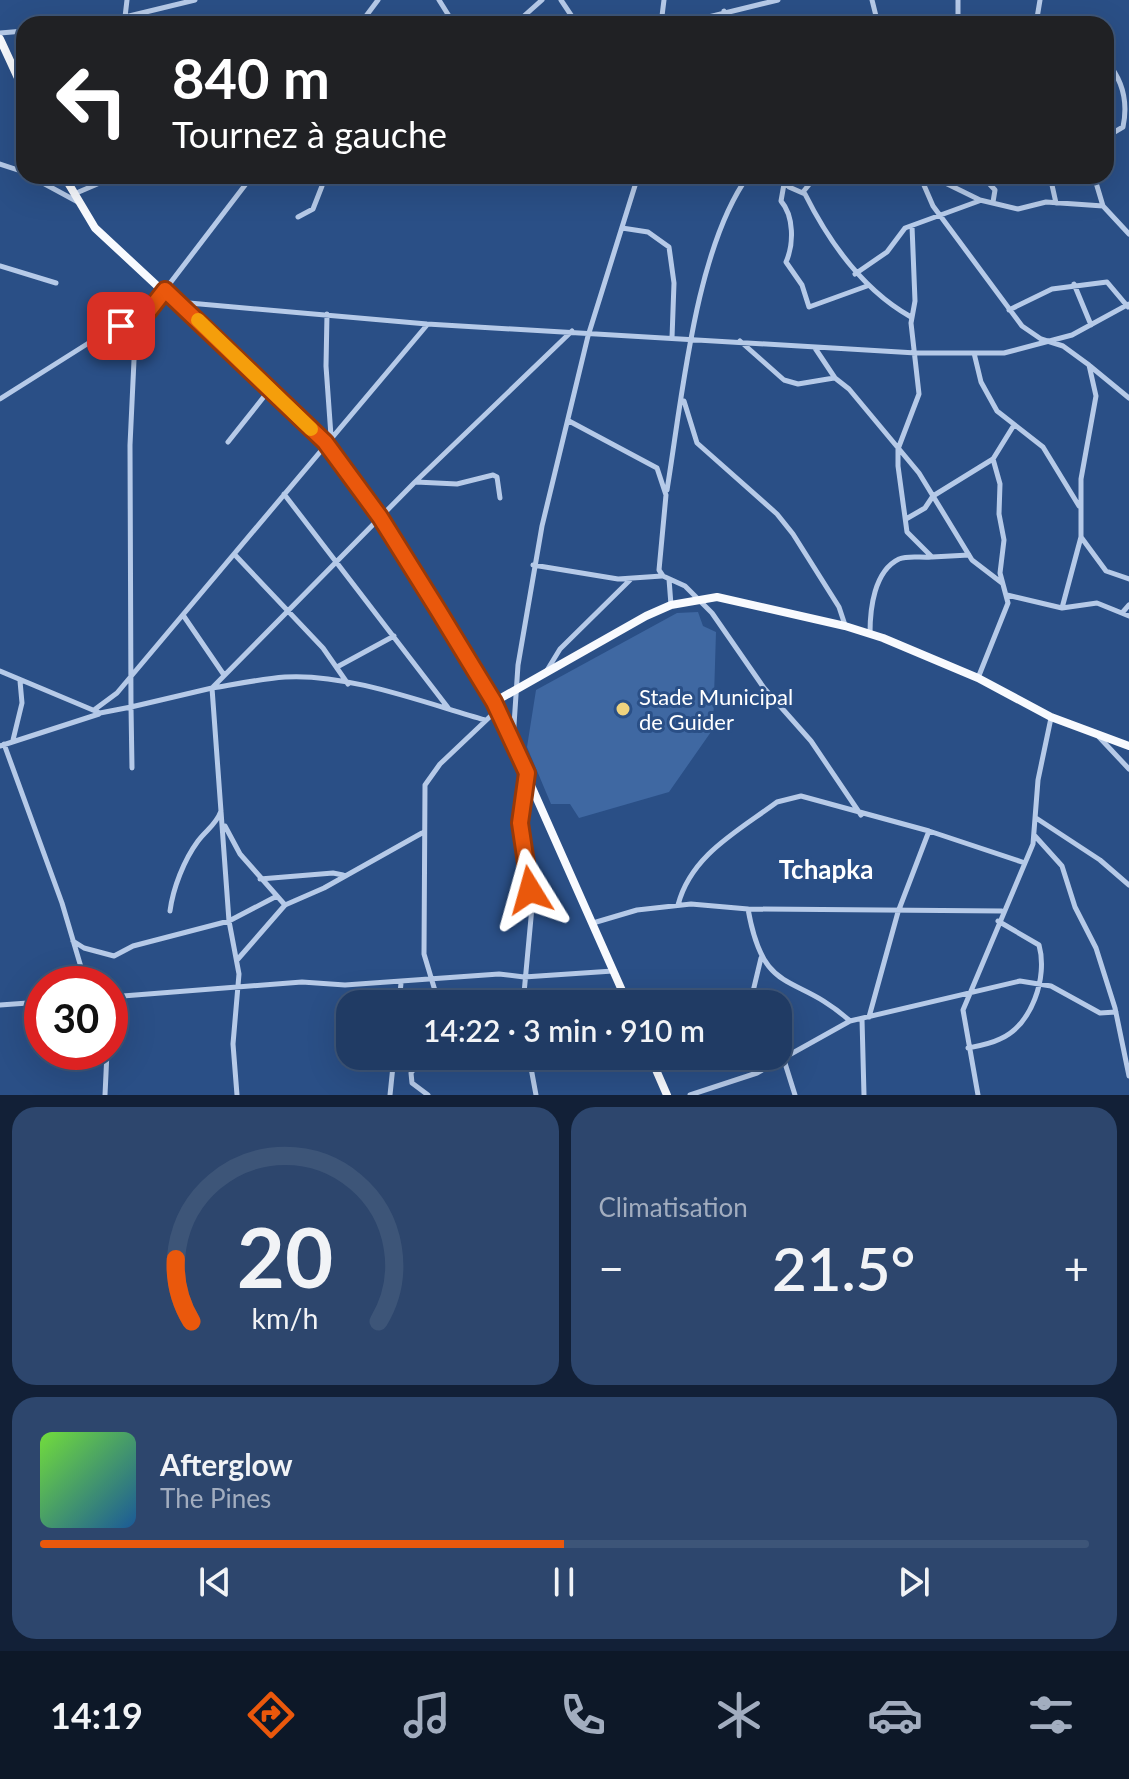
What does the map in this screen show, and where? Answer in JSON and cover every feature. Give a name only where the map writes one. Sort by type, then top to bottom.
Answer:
[{"type":"main road","points":[[0,39],[16,72]]},
{"type":"main road","points":[[68,184],[95,228],[328,439],[380,517],[495,706],[622,990]]},
{"type":"main road","points":[[495,706],[518,688],[671,605],[699,598],[755,604],[870,633],[978,678],[1051,717],[1129,746]]},
{"type":"main road","points":[[656,1070],[667,1095]]},
{"type":"street","points":[[129,16],[195,0]]},
{"type":"street","points":[[524,16],[542,0]]},
{"type":"street","points":[[707,16],[778,0]]},
{"type":"street","points":[[724,11],[726,16]]},
{"type":"street","points":[[1114,74],[1125,105],[1123,127],[1114,132]]},
{"type":"street","points":[[47,184],[76,198],[101,184]]},
{"type":"street","points":[[132,768],[130,445],[135,339],[148,312],[246,184]]},
{"type":"street","points":[[298,217],[314,208],[321,184]]},
{"type":"street","points":[[513,745],[533,565],[589,332],[636,184]]},
{"type":"street","points":[[671,605],[666,578],[658,562],[682,396],[692,339],[728,206],[743,184]]},
{"type":"street","points":[[867,286],[809,307],[802,285],[786,262],[790,251],[790,217],[781,201],[784,184],[803,192],[855,274],[911,317]]},
{"type":"street","points":[[803,192],[810,184]]},
{"type":"street","points":[[922,184],[926,196],[1009,310],[1032,335],[1052,341],[1089,365],[1129,398]]},
{"type":"street","points":[[947,184],[980,200],[1018,209],[1040,203],[1103,206]]},
{"type":"street","points":[[989,184],[995,190],[993,202]]},
{"type":"street","points":[[1052,184],[1056,203]]},
{"type":"street","points":[[1096,184],[1103,206],[1129,234]]},
{"type":"street","points":[[855,274],[887,252],[905,228],[980,200]]},
{"type":"street","points":[[912,226],[915,301],[911,317],[919,394],[898,449],[910,537],[932,557]]},
{"type":"street","points":[[622,228],[648,232],[669,247],[674,283],[672,338]]},
{"type":"street","points":[[0,266],[56,283]]},
{"type":"street","points":[[178,302],[427,324],[739,340],[916,353],[1004,353],[1052,341],[1128,306],[1107,282],[1052,289],[1009,310]]},
{"type":"street","points":[[1074,284],[1091,325]]},
{"type":"street","points":[[0,399],[95,339],[148,312]]},
{"type":"street","points":[[327,314],[328,439]]},
{"type":"street","points":[[97,712],[236,556],[328,439],[427,324]]},
{"type":"street","points":[[237,1095],[233,1044],[239,990],[229,921],[212,688],[415,482],[572,331]]},
{"type":"street","points":[[739,340],[784,380],[798,384],[835,378]]},
{"type":"street","points":[[814,347],[835,378],[898,449],[933,496],[969,555],[1002,583]]},
{"type":"street","points":[[974,353],[981,382],[997,411],[1043,447],[1080,507]]},
{"type":"street","points":[[1062,608],[1081,537],[1080,507],[1096,396],[1089,365]]},
{"type":"street","points":[[228,442],[271,388]]},
{"type":"street","points":[[682,396],[697,443],[758,496],[793,534],[839,607],[845,626]]},
{"type":"street","points":[[569,421],[657,468],[666,495]]},
{"type":"street","points":[[906,519],[925,508],[933,496],[993,459],[1014,424]]},
{"type":"street","points":[[978,678],[1007,608],[1007,595],[1002,583],[1004,540],[999,514],[1000,484],[993,459]]},
{"type":"street","points":[[415,482],[457,484],[493,475],[497,477],[500,498]]},
{"type":"street","points":[[284,494],[450,710]]},
{"type":"street","points":[[1081,537],[1106,571],[1129,579]]},
{"type":"street","points":[[870,633],[876,591],[890,566],[903,557],[969,555]]},
{"type":"street","points":[[236,556],[337,667],[349,685]]},
{"type":"street","points":[[533,565],[630,580],[666,578],[699,598],[764,688],[811,741],[861,815]]},
{"type":"street","points":[[546,672],[560,649],[630,580]]},
{"type":"street","points":[[1007,595],[1062,608],[1097,603],[1129,616]]},
{"type":"street","points":[[1122,613],[1129,605]]},
{"type":"street","points":[[183,615],[224,675]]},
{"type":"street","points":[[337,667],[394,636]]},
{"type":"street","points":[[0,671],[97,712]]},
{"type":"street","points":[[80,966],[2,745],[97,712],[212,688],[287,677],[349,685],[485,720]]},
{"type":"street","points":[[13,740],[22,703],[19,681]]},
{"type":"street","points":[[435,990],[424,954],[422,833],[425,785],[440,764],[495,706]]},
{"type":"street","points":[[978,1095],[962,1016],[1035,836],[1051,717]]},
{"type":"street","points":[[1099,736],[1129,769]]},
{"type":"street","points":[[524,990],[532,907],[520,823],[527,773]]},
{"type":"street","points":[[678,905],[689,872],[711,851],[777,802],[801,796],[861,815],[929,831],[1025,863]]},
{"type":"street","points":[[170,911],[172,896],[195,845],[217,822],[221,810]]},
{"type":"street","points":[[1035,818],[1100,860],[1129,885]]},
{"type":"street","points":[[223,821],[240,854],[285,905]]},
{"type":"street","points":[[869,1017],[898,912],[929,831]]},
{"type":"street","points":[[237,960],[285,905],[422,833]]},
{"type":"street","points":[[1035,836],[1062,866],[1075,907],[1096,948],[1116,1012],[1129,1076]]},
{"type":"street","points":[[260,879],[333,873],[344,876]]},
{"type":"street","points":[[72,940],[84,948],[114,956],[133,946],[229,921],[277,896]]},
{"type":"street","points":[[593,923],[637,910],[678,905],[898,912],[1002,911]]},
{"type":"street","points":[[748,909],[761,958],[778,977],[835,1008],[850,1021]]},
{"type":"street","points":[[968,1048],[999,1040],[1017,1026],[1040,983],[1043,958],[1039,945],[998,921]]},
{"type":"street","points":[[753,990],[761,958]]},
{"type":"street","points":[[128,995],[182,990],[239,990],[302,982],[325,985],[401,983],[499,974],[524,977],[613,971]]},
{"type":"street","points":[[792,1055],[850,1021],[1020,981],[1040,983],[1100,1013],[1116,1012]]},
{"type":"street","points":[[400,990],[401,983]]},
{"type":"street","points":[[0,1005],[24,1003]]},
{"type":"street","points":[[862,1019],[864,1095]]},
{"type":"street","points":[[1120,1032],[1129,1036]]},
{"type":"street","points":[[105,1095],[106,1070]]},
{"type":"street","points":[[390,1095],[393,1070]]},
{"type":"street","points":[[413,1070],[412,1083],[428,1095]]},
{"type":"street","points":[[532,1070],[536,1095]]},
{"type":"street","points":[[690,1095],[763,1070]]},
{"type":"street","points":[[787,1070],[795,1095]]},
{"type":"shaded area","name":"Stade Municipal de Guider","points":[[698,612],[703,626],[716,632],[713,729],[669,792],[579,818],[570,804],[551,804],[527,747],[536,690],[677,613]]},
{"type":"slow traffic","points":[[198,320],[311,429]]},
{"type":"place","name":"Stade Municipal de Guider","points":[[623,709]]},
{"type":"district","name":"Tchapka","points":[[826,869]]},
{"type":"route","points":[[121,326],[148,312],[165,290],[289,406],[325,442],[351,475],[494,702],[527,773],[520,823],[530,890]]}]
